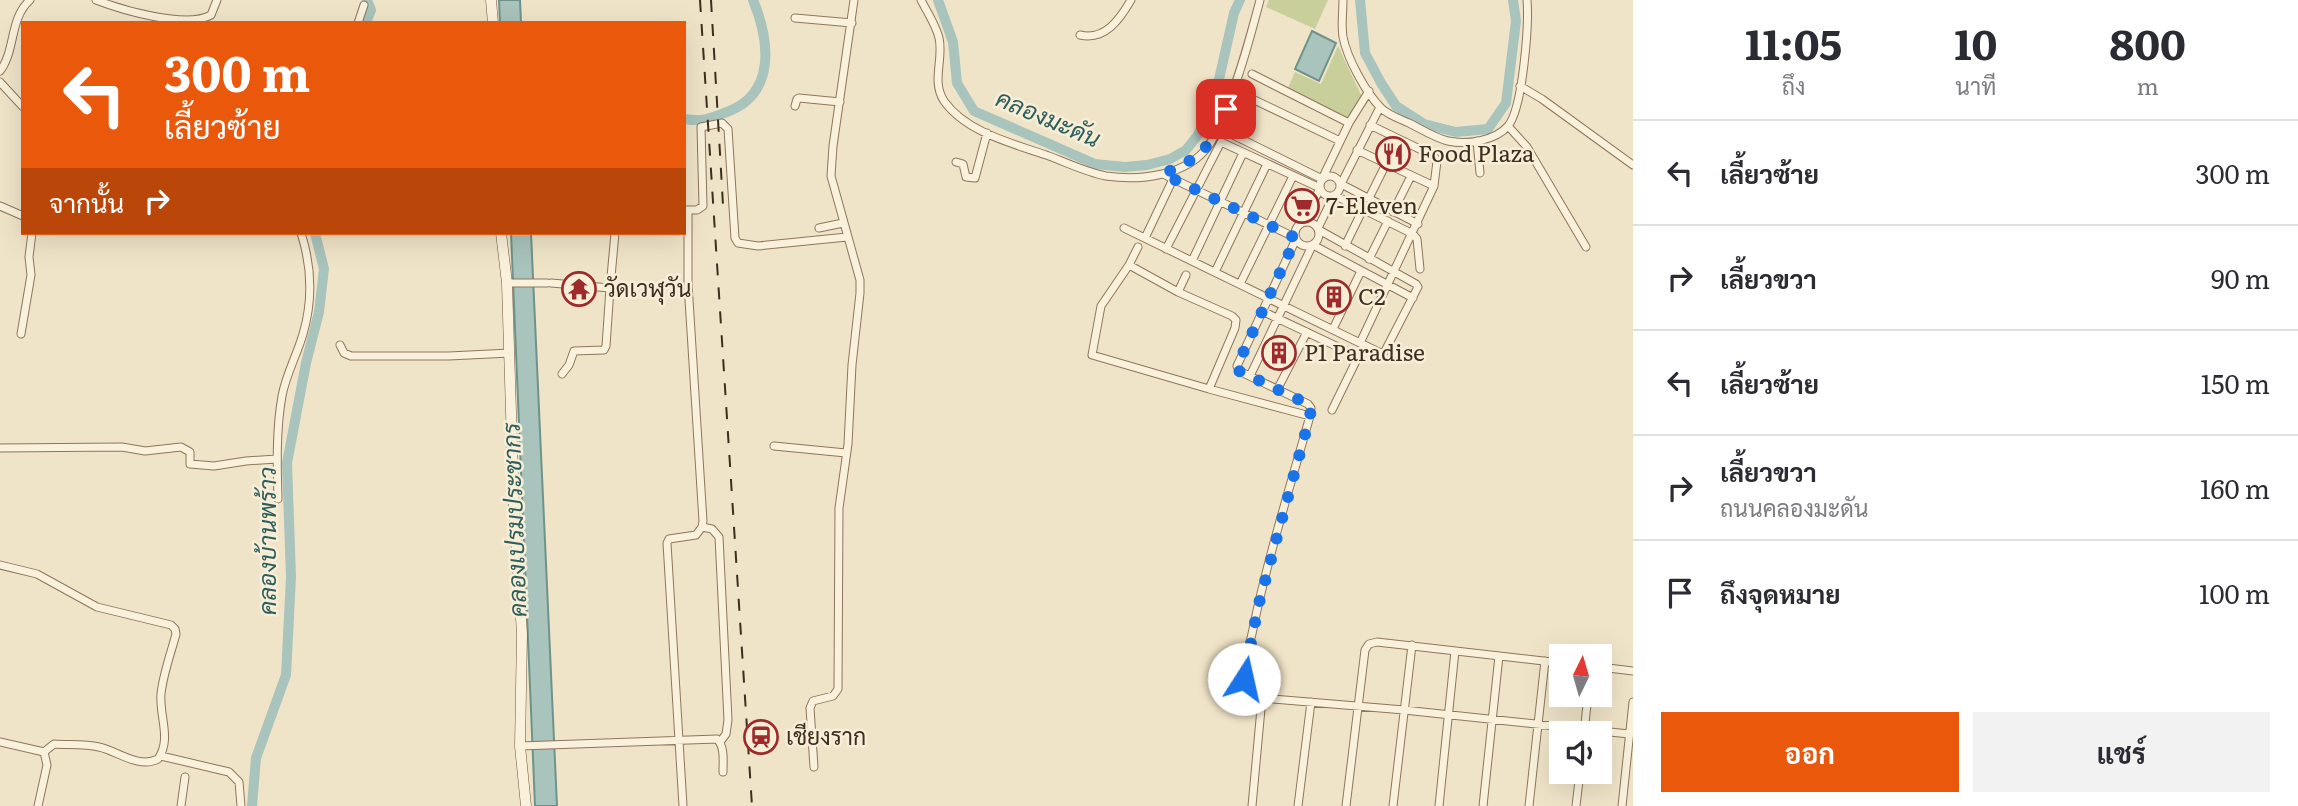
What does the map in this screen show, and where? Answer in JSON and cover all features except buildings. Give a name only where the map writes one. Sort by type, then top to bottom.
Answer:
[{"type":"street","points":[[0,71],[7,58],[20,12],[30,0]]},
{"type":"street","points":[[96,0],[149,16],[200,19],[211,15],[217,0]]},
{"type":"street","points":[[491,0],[493,21]]},
{"type":"street","points":[[814,767],[810,708],[813,701],[833,696],[838,689],[839,508],[860,293],[860,280],[831,176],[855,0]]},
{"type":"street","points":[[921,0],[939,36],[940,93],[945,102],[971,125],[1091,172],[1125,178],[1163,174],[1188,163],[1208,147],[1238,78],[1260,0]]},
{"type":"street","points":[[1080,35],[1087,37],[1111,28],[1130,0]]},
{"type":"street","points":[[1343,0],[1345,44],[1368,92],[1380,107],[1390,114],[1446,141],[1477,141],[1495,135],[1508,125],[1514,113],[1520,86],[1528,22],[1527,0]]},
{"type":"street","points":[[359,21],[364,5]]},
{"type":"street","points":[[795,18],[852,23]]},
{"type":"street","points":[[1252,74],[1349,123]]},
{"type":"street","points":[[0,82],[21,105]]},
{"type":"street","points":[[1520,86],[1633,165]]},
{"type":"street","points":[[1368,92],[1340,141],[1304,222],[1297,228],[1296,239],[1237,366],[1239,371],[1308,404],[1311,408],[1268,567],[1244,671],[1244,684],[1251,695],[1262,698],[1287,698],[1549,726]]},
{"type":"street","points":[[1242,94],[1340,141]]},
{"type":"street","points":[[795,106],[796,99],[799,98],[840,102]]},
{"type":"street","points":[[1250,376],[1312,245],[1318,240],[1319,229],[1334,195],[1340,189],[1380,107]]},
{"type":"street","points":[[683,806],[667,543],[674,536],[696,535],[702,527],[686,210],[697,210],[703,206],[701,127],[722,123],[728,129],[735,237],[738,243],[758,246],[847,237]]},
{"type":"street","points":[[1360,343],[1418,224],[1434,186],[1437,162],[1434,156],[1370,125]]},
{"type":"street","points":[[1508,125],[1527,147],[1586,247]]},
{"type":"street","points":[[1224,131],[1322,179],[1329,176],[1339,180],[1341,184],[1418,224]]},
{"type":"street","points":[[956,162],[963,164],[966,177],[975,178],[988,133]]},
{"type":"street","points":[[1477,141],[1480,173]]},
{"type":"street","points":[[1166,249],[1221,142],[1413,234],[1418,239],[1420,269]]},
{"type":"street","points":[[1357,150],[1434,186]]},
{"type":"street","points":[[1192,261],[1243,153]]},
{"type":"street","points":[[1215,272],[1267,164]]},
{"type":"street","points":[[1369,198],[1386,164]]},
{"type":"street","points":[[1163,174],[1269,225],[1296,239],[1303,246],[1312,245],[1413,298]]},
{"type":"street","points":[[1240,284],[1293,176]]},
{"type":"street","points":[[1393,212],[1411,176]]},
{"type":"street","points":[[1145,239],[1173,179]]},
{"type":"street","points":[[0,206],[21,215]]},
{"type":"street","points":[[1345,246],[1363,209]]},
{"type":"street","points":[[1124,228],[1360,343],[1381,352],[1385,351],[1418,287],[1345,246],[1311,222],[1304,222]]},
{"type":"street","points":[[1369,259],[1388,222]]},
{"type":"street","points":[[820,228],[844,223]]},
{"type":"street","points":[[21,334],[31,275],[29,257],[32,235]]},
{"type":"street","points":[[278,499],[277,459],[284,387],[303,333],[311,296],[308,261],[301,235]]},
{"type":"street","points":[[501,235],[510,283],[514,509],[522,634],[519,718],[524,746],[526,806]]},
{"type":"street","points":[[562,374],[574,351],[604,350],[606,346],[615,235]]},
{"type":"street","points":[[1138,247],[1101,306],[1092,355],[1310,416]]},
{"type":"street","points":[[1129,265],[1236,320],[1209,389]]},
{"type":"street","points":[[1333,329],[1361,271]]},
{"type":"street","points":[[1178,292],[1186,275]]},
{"type":"street","points":[[510,283],[610,288]]},
{"type":"street","points":[[1262,311],[1307,331],[1357,359],[1332,410]]},
{"type":"street","points":[[1277,390],[1307,331]]},
{"type":"street","points":[[340,345],[344,353],[351,356],[449,356],[510,352]]},
{"type":"street","points":[[774,446],[846,453]]},
{"type":"street","points":[[0,448],[122,447],[145,451],[181,447],[190,452],[190,464],[205,466],[277,459]]},
{"type":"street","points":[[702,527],[712,529],[719,537],[728,720],[726,734],[720,742],[723,772]]},
{"type":"street","points":[[0,565],[37,574],[97,607],[171,625],[176,634],[160,699],[165,735],[161,756],[153,762],[125,758],[97,747],[48,749],[0,742]]},
{"type":"street","points":[[1346,806],[1365,650],[1369,644],[1377,642],[1412,645],[1549,662]]},
{"type":"street","points":[[1393,806],[1412,645]]},
{"type":"street","points":[[1439,806],[1455,651]]},
{"type":"street","points":[[1483,806],[1499,656]]},
{"type":"street","points":[[1529,806],[1545,661]]},
{"type":"street","points":[[1612,668],[1633,671]]},
{"type":"street","points":[[1252,806],[1262,698]]},
{"type":"street","points":[[1298,806],[1311,702]]},
{"type":"street","points":[[1622,806],[1633,702]]},
{"type":"street","points":[[1612,733],[1629,734]]},
{"type":"street","points":[[524,746],[711,739],[720,742]]},
{"type":"street","points":[[38,806],[48,749]]},
{"type":"street","points":[[161,756],[232,774],[239,782],[241,806]]},
{"type":"street","points":[[181,806],[185,777]]},
{"type":"street","points":[[1576,806],[1579,784]]},
{"type":"green space","points":[[1269,0],[1328,0],[1315,29],[1266,7]]},
{"type":"green space","points":[[1338,46],[1362,97],[1347,121],[1287,90],[1295,72],[1321,84]]},
{"type":"water","points":[[499,0],[520,0],[521,21],[500,21]]},
{"type":"water","points":[[1312,31],[1336,43],[1319,81],[1295,69]]},
{"type":"water","name":"คลองเปรมประชากร","points":[[511,235],[531,235],[557,806],[535,806]]},
{"type":"waterway","name":"คลองบ้านพร้าว","points":[[367,0],[371,10],[367,21]]},
{"type":"waterway","name":"คลองมะดัน","points":[[686,119],[706,119],[727,112],[743,104],[754,93],[765,65],[765,49],[763,32],[753,0]]},
{"type":"waterway","name":"คลองมะดัน","points":[[938,0],[953,42],[957,83],[974,111],[1095,164],[1125,167],[1170,159],[1186,150],[1198,135],[1215,97],[1234,13],[1240,0]]},
{"type":"waterway","name":"คลองมะดัน","points":[[1360,0],[1365,53],[1396,106],[1424,124],[1456,132],[1488,129],[1506,103],[1516,21],[1513,0]]},
{"type":"waterway","name":"คลองบ้านพร้าว","points":[[252,806],[256,758],[286,675],[291,577],[287,463],[306,363],[319,312],[324,269],[316,235]]},
{"type":"railway","points":[[700,0],[752,806]]},
{"type":"railway","points":[[711,0],[723,205]]},
{"type":"place","name":"Food Plaza","points":[[1393,154]]},
{"type":"place","name":"7-Eleven","points":[[1302,206]]},
{"type":"place","name":"วัดเวฬุวัน","points":[[579,289]]},
{"type":"place","name":"C2","points":[[1334,297]]},
{"type":"place","name":"P1 Paradise","points":[[1279,353]]},
{"type":"place","name":"เชียงราก","points":[[761,737]]},
{"type":"route","points":[[1226,109],[1208,147],[1188,163],[1163,174],[1296,238],[1237,366],[1239,371],[1308,404],[1311,408],[1258,607],[1244,679]]}]
